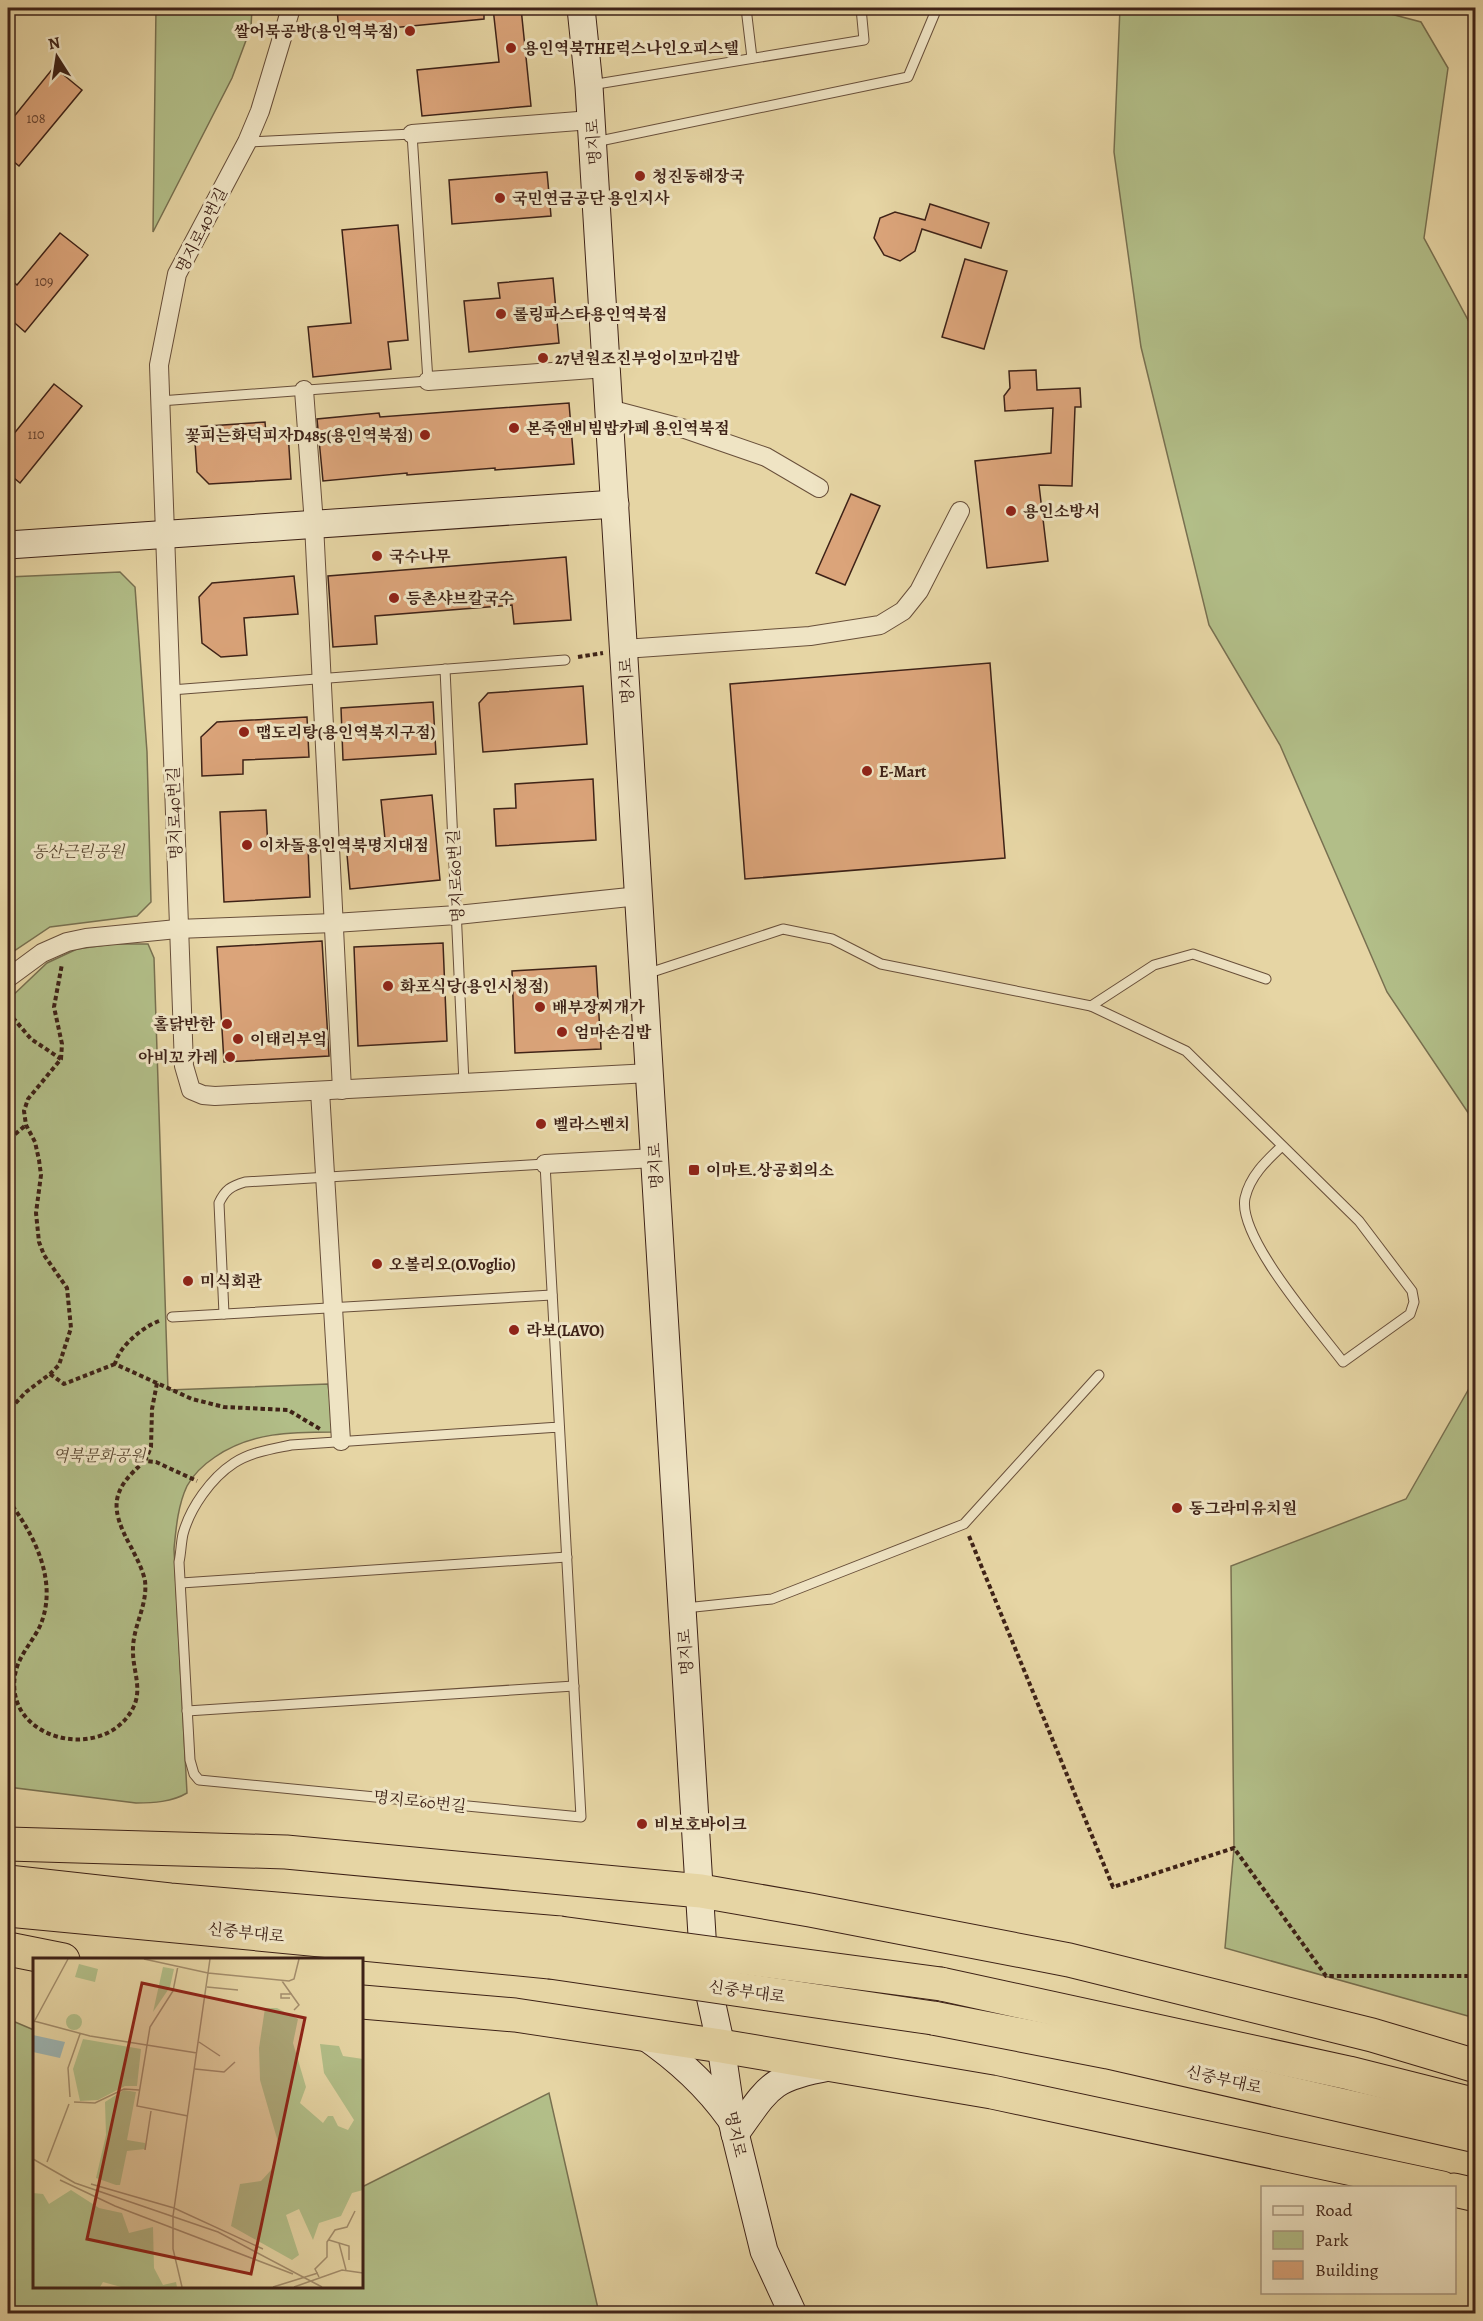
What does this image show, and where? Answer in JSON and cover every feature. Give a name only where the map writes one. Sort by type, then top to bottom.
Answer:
[{"type":"highway","points":[[8,1844],[286,1852],[701,1891],[1069,1960],[1350,2030],[1476,2066]]},
{"type":"highway","name":"신중부대로","points":[[8,1882],[555,1948],[1108,2052],[1476,2136]]},
{"type":"highway","name":"신중부대로","points":[[8,1910],[555,1948],[941,1984],[1349,2073],[1476,2105]]},
{"type":"highway","points":[[8,1949],[58,1958]]},
{"type":"highway","points":[[363,2002],[515,2015],[721,2046],[992,2092],[1437,2186]]},
{"type":"highway","points":[[1456,2190],[1476,2195]]},
{"type":"main road","name":"명지로","points":[[581,8],[592,131],[704,1968],[721,2046],[734,2128],[764,2251],[793,2313]]},
{"type":"main road","points":[[8,545],[615,504]]},
{"type":"main road","points":[[642,2035],[672,2055],[714,2095],[734,2128],[768,2089],[776,2084],[799,2073],[837,2066]]},
{"type":"street","name":"명지로40번길","points":[[291,8],[260,111],[247,142],[177,274],[159,365],[177,929],[184,1065],[191,1090],[203,1095],[320,1091]]},
{"type":"street","points":[[412,134],[592,131]]},
{"type":"street","points":[[428,381],[606,368]]},
{"type":"street","points":[[304,390],[314,524],[342,1090]]},
{"type":"street","points":[[609,409],[685,429],[766,457],[819,489]]},
{"type":"street","points":[[624,649],[810,636],[880,625],[903,611],[919,591],[960,511]]},
{"type":"street","points":[[8,978],[42,953],[73,940],[177,929],[334,923],[457,915],[639,896]]},
{"type":"street","points":[[341,1441],[320,1091],[650,1073]]},
{"type":"street","points":[[545,1164],[655,1158]]},
{"type":"lane","points":[[746,8],[752,58]]},
{"type":"lane","points":[[589,86],[864,40],[861,8]]},
{"type":"lane","points":[[592,131],[908,77],[937,8]]},
{"type":"lane","points":[[160,401],[428,381],[412,134],[247,142]]},
{"type":"lane","points":[[171,690],[565,660]]},
{"type":"lane","name":"명지로60번길","points":[[445,669],[465,1083]]},
{"type":"lane","points":[[644,975],[783,928],[832,939],[881,964],[1091,1006],[1186,1051],[1359,1221],[1412,1291],[1414,1302],[1410,1314],[1343,1362],[1264,1258],[1245,1218],[1245,1199],[1254,1177],[1264,1163],[1282,1146]]},
{"type":"lane","points":[[1091,1006],[1154,965],[1193,954],[1266,979]]},
{"type":"lane","points":[[224,1314],[219,1203],[223,1194],[232,1185],[325,1176],[545,1164]]},
{"type":"lane","name":"명지로60번길","points":[[545,1164],[580,1818],[200,1780],[194,1774],[190,1760],[179,1562],[183,1534],[194,1508],[209,1487],[234,1463],[257,1452],[291,1445],[559,1427]]},
{"type":"lane","points":[[171,1317],[552,1295]]},
{"type":"lane","points":[[682,1608],[772,1599],[964,1524],[1099,1375]]},
{"type":"lane","points":[[181,1583],[567,1557]]},
{"type":"lane","points":[[187,1711],[574,1686]]},
{"type":"path","points":[[565,660],[624,649]]},
{"type":"path","points":[[8,1416],[12,1407],[26,1392],[59,1365],[71,1328],[67,1288],[44,1255],[39,1242],[36,1213],[41,1175],[35,1142],[26,1125],[24,1111],[28,1099],[61,1059],[62,1044],[54,1007],[55,992],[63,963],[73,940]]},
{"type":"path","points":[[8,1012],[31,1039],[61,1059]]},
{"type":"path","points":[[8,1136],[14,1135],[26,1125]]},
{"type":"path","points":[[115,1364],[116,1358],[139,1333],[156,1322],[171,1317]]},
{"type":"path","points":[[50,1374],[64,1384],[115,1364],[192,1399],[224,1407],[288,1410],[341,1441]]},
{"type":"path","points":[[8,1500],[34,1540],[45,1584],[43,1614],[39,1627],[29,1642],[15,1676],[20,1710],[25,1718],[52,1736],[70,1739],[91,1738],[114,1730],[124,1722],[135,1704],[138,1677],[132,1645],[145,1600],[145,1580],[117,1513],[117,1493],[130,1473],[145,1461],[151,1447],[152,1409],[157,1383]]},
{"type":"path","points":[[145,1461],[156,1462],[209,1487]]},
{"type":"path","points":[[964,1524],[1113,1887],[1234,1848],[1326,1976],[1476,1976]]},
{"type":"green space","points":[[156,8],[252,8],[251,27],[232,78],[153,232]]},
{"type":"green space","points":[[1120,8],[1368,8],[1421,22],[1448,68],[1424,238],[1475,333],[1475,1123],[1387,992],[1280,745],[1209,625],[1141,347],[1114,152]]},
{"type":"green space","name":"동산근린공원","points":[[120,572],[135,587],[147,752],[151,902],[137,916],[50,927],[8,955],[8,577]]},
{"type":"green space","name":"역북문화공원","points":[[113,944],[148,944],[154,958],[168,1390],[328,1384],[334,1432],[287,1433],[243,1443],[207,1463],[187,1486],[179,1509],[174,1549],[187,1793],[169,1800],[149,1803],[8,1787],[8,1000],[47,963],[77,949]]},
{"type":"green space","points":[[1475,1378],[1475,2018],[1225,1948],[1234,1848],[1231,1566],[1406,1499]]},
{"type":"green space","points":[[8,2019],[33,2030],[33,2288],[363,2288],[363,2186],[549,2093],[599,2313],[8,2313]]},
{"type":"building","points":[[337,8],[484,8],[484,19],[339,33]]},
{"type":"building","name":"용인역북THE럭스나인오피스텔","points":[[493,8],[521,8],[531,106],[422,116],[417,70],[499,62]]},
{"type":"building","points":[[54,67],[82,90],[19,166],[8,157],[8,124]]},
{"type":"building","name":"국민연금공단 용인지사","points":[[547,172],[551,216],[452,224],[449,180]]},
{"type":"building","points":[[930,204],[989,223],[981,248],[922,229],[915,251],[900,261],[884,255],[874,238],[880,218],[895,212],[925,220]]},
{"type":"building","points":[[398,225],[408,340],[388,342],[391,369],[313,377],[308,327],[351,323],[342,230]]},
{"type":"building","points":[[60,233],[88,255],[25,332],[8,317],[8,277],[17,285]]},
{"type":"building","points":[[965,259],[1007,271],[984,349],[942,337]]},
{"type":"building","points":[[553,278],[559,343],[469,352],[464,301],[500,298],[498,283]]},
{"type":"building","name":"용인소방서","points":[[1036,370],[1037,390],[1080,388],[1081,407],[1075,407],[1072,486],[1039,485],[1048,561],[987,568],[975,461],[1051,453],[1053,408],[1005,411],[1004,396],[1010,388],[1009,371]]},
{"type":"building","points":[[54,384],[82,406],[20,483],[8,473],[8,441]]},
{"type":"building","points":[[569,403],[574,464],[407,475],[407,473],[323,481],[317,419],[379,413],[380,417]]},
{"type":"building","points":[[265,422],[266,434],[288,432],[291,479],[209,484],[197,472],[194,427]]},
{"type":"building","points":[[851,494],[880,506],[845,585],[816,573]]},
{"type":"building","points":[[566,557],[571,620],[514,624],[512,605],[375,616],[377,644],[333,647],[328,576]]},
{"type":"building","points":[[294,576],[298,614],[244,618],[247,655],[221,657],[202,643],[199,597],[212,583]]},
{"type":"building","name":"E-Mart","points":[[990,663],[1005,858],[745,879],[730,684]]},
{"type":"building","points":[[583,686],[587,744],[483,752],[479,703],[488,693]]},
{"type":"building","points":[[433,702],[436,754],[343,760],[341,708]]},
{"type":"building","points":[[307,717],[309,757],[243,760],[243,774],[202,776],[201,737],[217,722]]},
{"type":"building","points":[[593,779],[596,840],[496,846],[494,809],[516,808],[515,784]]},
{"type":"building","points":[[432,795],[440,880],[350,889],[346,843],[385,839],[381,800]]},
{"type":"building","points":[[266,810],[268,849],[308,847],[310,897],[224,902],[220,812]]},
{"type":"building","points":[[322,941],[329,1056],[224,1062],[217,947]]},
{"type":"building","points":[[443,943],[447,1041],[358,1046],[354,947]]},
{"type":"building","points":[[596,966],[601,1049],[515,1053],[512,971]]},
{"type":"place","name":"쌀어묵공방(용인역북점)","points":[[410,31]]},
{"type":"place","name":"용인역북THE럭스나인오피스텔","points":[[511,48]]},
{"type":"place","name":"청진동해장국","points":[[640,176]]},
{"type":"place","name":"국민연금공단 용인지사","points":[[500,198]]},
{"type":"place","name":"롤링파스타용인역북점","points":[[501,314]]},
{"type":"place","name":"27년원조진부엉이꼬마김밥","points":[[543,358]]},
{"type":"place","name":"본죽앤비빔밥카페 용인역북점","points":[[514,428]]},
{"type":"place","name":"꽃피는화덕피자D485(용인역북점)","points":[[425,435]]},
{"type":"place","name":"용인소방서","points":[[1011,511]]},
{"type":"place","name":"국수나무","points":[[377,556]]},
{"type":"place","name":"등촌샤브칼국수","points":[[394,598]]},
{"type":"place","name":"맵도리탕(용인역북지구점)","points":[[244,732]]},
{"type":"place","name":"E-Mart","points":[[867,771]]},
{"type":"place","name":"이차돌용인역북명지대점","points":[[247,845]]},
{"type":"place","name":"화포식당(용인시청점)","points":[[388,986]]},
{"type":"place","name":"배부장찌개가","points":[[540,1007]]},
{"type":"place","name":"홀닭반한","points":[[227,1024]]},
{"type":"place","name":"엄마손김밥","points":[[562,1032]]},
{"type":"place","name":"이태리부엌","points":[[238,1039]]},
{"type":"place","name":"아비꼬 카레","points":[[230,1057]]},
{"type":"place","name":"벨라스벤치","points":[[541,1124]]},
{"type":"place","name":"이마트.상공회의소","points":[[694,1170]]},
{"type":"place","name":"오볼리오(O.Voglio)","points":[[377,1264]]},
{"type":"place","name":"미식회관","points":[[188,1281]]},
{"type":"place","name":"라보(LAVO)","points":[[514,1330]]},
{"type":"place","name":"동그라미유치원","points":[[1177,1508]]},
{"type":"place","name":"비보호바이크","points":[[642,1824]]}]
